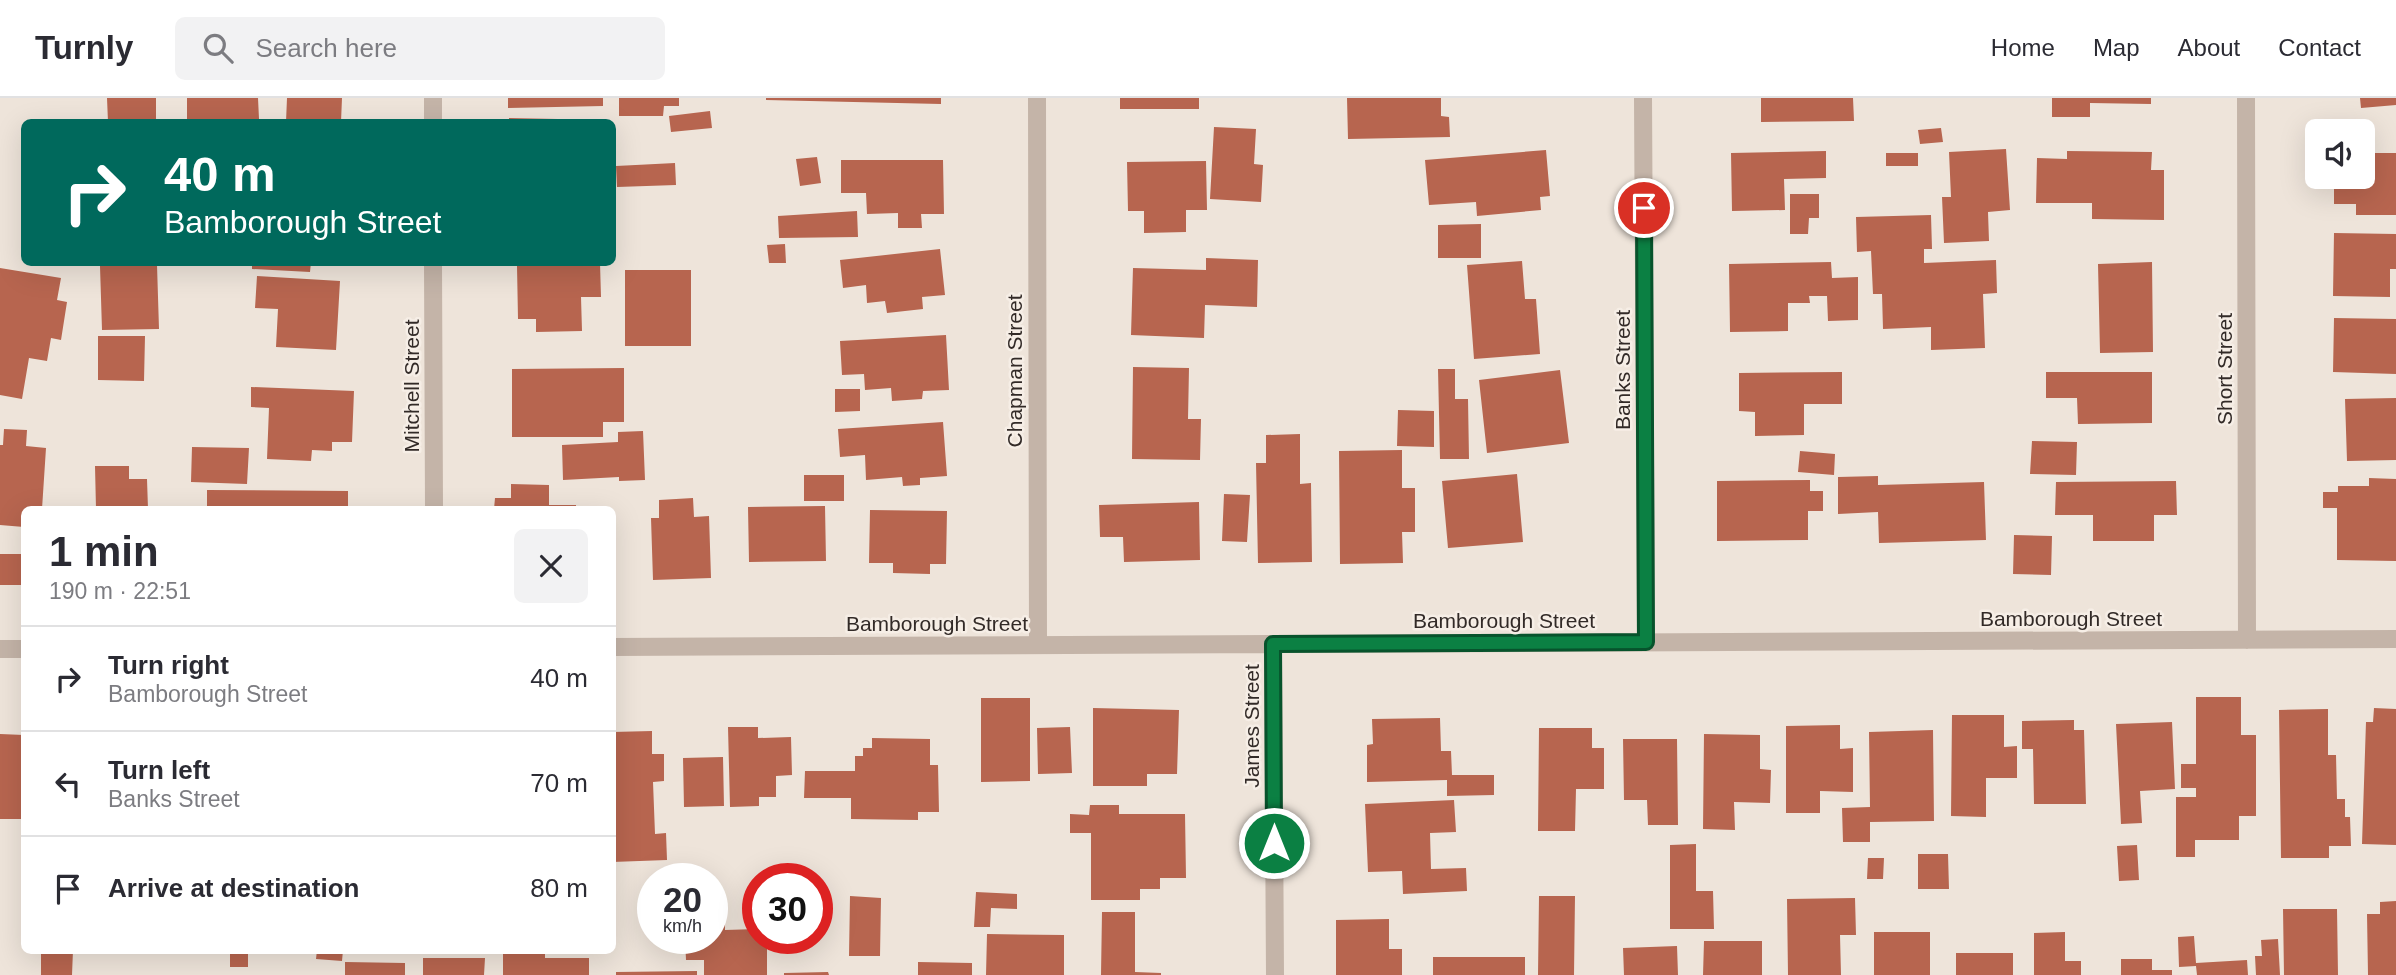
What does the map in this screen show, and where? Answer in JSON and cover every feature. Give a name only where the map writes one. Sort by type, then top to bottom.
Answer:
[{"type":"street","points":[[433,98],[433,119]]},
{"type":"street","name":"Chapman Street","points":[[1037,98],[1038,645]]},
{"type":"street","name":"Banks Street","points":[[1643,98],[1646,642]]},
{"type":"street","name":"Short Street","points":[[2246,98],[2247,640]]},
{"type":"street","name":"Mitchell Street","points":[[433,266],[434,506]]},
{"type":"street","name":"Bamborough Street","points":[[616,647],[2396,639]]},
{"type":"street","name":"James Street","points":[[1273,644],[1275,975]]},
{"type":"street","points":[[0,649],[21,649]]},
{"type":"building","points":[[107,98],[156,98],[156,119],[108,119]]},
{"type":"building","points":[[187,98],[258,98],[259,119],[187,119]]},
{"type":"building","points":[[287,98],[342,98],[341,119],[286,119]]},
{"type":"building","points":[[508,98],[603,98],[603,106],[508,108]]},
{"type":"building","points":[[619,98],[679,98],[679,106],[664,106],[663,116],[619,116]]},
{"type":"building","points":[[941,98],[941,104],[766,100]]},
{"type":"building","points":[[1120,98],[1199,98],[1199,109],[1120,109]]},
{"type":"building","points":[[1347,98],[1441,98],[1441,116],[1449,117],[1450,137],[1348,139]]},
{"type":"building","points":[[1761,98],[1853,98],[1854,121],[1761,122]]},
{"type":"building","points":[[2052,98],[2151,98],[2151,104],[2090,103],[2090,117],[2052,117]]},
{"type":"building","points":[[2360,98],[2396,98],[2396,105],[2361,108]]},
{"type":"building","points":[[710,111],[712,128],[671,132],[669,116]]},
{"type":"building","points":[[1214,127],[1256,129],[1254,164],[1263,165],[1261,202],[1210,199]]},
{"type":"building","points":[[1941,128],[1943,142],[1920,144],[1918,130]]},
{"type":"building","points":[[2006,149],[2010,210],[1988,212],[1989,241],[1944,243],[1942,197],[1951,197],[1949,152]]},
{"type":"building","points":[[1546,150],[1550,196],[1540,197],[1541,210],[1477,216],[1476,202],[1429,205],[1425,160]]},
{"type":"building","points":[[1826,151],[1826,178],[1784,179],[1785,210],[1732,211],[1731,153]]},
{"type":"building","points":[[2067,151],[2152,152],[2151,170],[2164,170],[2164,220],[2092,219],[2092,203],[2036,203],[2037,158],[2067,159]]},
{"type":"building","points":[[1886,153],[1918,153],[1918,166],[1886,166]]},
{"type":"building","points":[[2375,153],[2396,153],[2396,215],[2356,215],[2356,204],[2334,204],[2334,189],[2375,189]]},
{"type":"building","points":[[817,157],[821,183],[800,186],[796,159]]},
{"type":"building","points":[[841,160],[943,160],[944,214],[921,214],[922,228],[898,228],[898,213],[867,214],[866,193],[841,193]]},
{"type":"building","points":[[1206,161],[1207,210],[1186,210],[1186,232],[1144,233],[1144,211],[1128,211],[1127,162]]},
{"type":"building","points":[[675,163],[676,185],[617,187],[616,166]]},
{"type":"building","points":[[1790,194],[1819,194],[1819,218],[1809,218],[1808,234],[1790,234]]},
{"type":"building","points":[[857,211],[858,237],[779,238],[778,216]]},
{"type":"building","points":[[1931,215],[1932,249],[1924,249],[1924,263],[1996,260],[1997,293],[1983,294],[1985,348],[1931,350],[1931,327],[1883,329],[1882,294],[1873,294],[1871,251],[1857,252],[1856,217]]},
{"type":"building","points":[[1481,224],[1481,258],[1438,258],[1438,225]]},
{"type":"building","points":[[2334,233],[2396,234],[2396,269],[2390,269],[2390,297],[2333,296]]},
{"type":"building","points":[[785,244],[786,263],[769,263],[767,245]]},
{"type":"building","points":[[940,249],[945,295],[922,297],[923,309],[887,313],[885,301],[867,303],[866,285],[843,288],[840,260]]},
{"type":"building","points":[[1206,258],[1258,260],[1257,307],[1205,305],[1204,338],[1131,335],[1133,268],[1206,270]]},
{"type":"building","points":[[1522,261],[1525,299],[1536,299],[1540,354],[1474,359],[1467,265]]},
{"type":"building","points":[[1831,262],[1832,278],[1858,277],[1858,320],[1828,321],[1827,296],[1809,296],[1810,303],[1788,303],[1788,331],[1730,332],[1729,264]]},
{"type":"building","points":[[2152,262],[2153,352],[2100,353],[2098,264]]},
{"type":"building","points":[[100,266],[157,266],[159,329],[102,330]]},
{"type":"building","points":[[252,266],[311,266],[310,272],[252,269]]},
{"type":"building","points":[[517,266],[600,266],[601,297],[581,297],[582,331],[536,332],[536,319],[518,319]]},
{"type":"building","points":[[0,268],[61,278],[57,300],[67,302],[61,340],[51,338],[47,361],[29,358],[22,399],[0,395]]},
{"type":"building","points":[[625,270],[691,270],[691,346],[625,346]]},
{"type":"building","points":[[257,276],[340,281],[336,350],[276,347],[278,309],[255,308]]},
{"type":"building","points":[[2334,318],[2396,319],[2396,374],[2333,372]]},
{"type":"building","points":[[946,335],[949,390],[923,391],[922,399],[892,401],[891,388],[865,390],[864,374],[842,375],[840,341]]},
{"type":"building","points":[[98,336],[145,336],[144,381],[98,380]]},
{"type":"building","points":[[1133,367],[1189,368],[1188,419],[1201,419],[1200,460],[1132,459]]},
{"type":"building","points":[[624,368],[624,422],[603,422],[603,437],[512,437],[512,369]]},
{"type":"building","points":[[1438,369],[1455,369],[1455,399],[1468,399],[1469,459],[1440,459]]},
{"type":"building","points":[[1560,370],[1569,443],[1487,453],[1479,380]]},
{"type":"building","points":[[1842,372],[1842,404],[1804,404],[1804,435],[1755,436],[1755,412],[1739,411],[1739,373]]},
{"type":"building","points":[[2046,372],[2152,372],[2152,423],[2078,424],[2077,398],[2046,398]]},
{"type":"building","points":[[251,387],[354,391],[352,442],[332,442],[332,451],[312,450],[311,461],[267,459],[269,408],[251,407]]},
{"type":"building","points":[[835,389],[860,389],[860,411],[835,412]]},
{"type":"building","points":[[2396,398],[2396,460],[2347,461],[2345,399]]},
{"type":"building","points":[[1398,410],[1434,411],[1434,447],[1397,446]]},
{"type":"building","points":[[943,422],[947,476],[920,478],[920,485],[903,486],[902,477],[866,480],[865,455],[840,457],[838,429]]},
{"type":"building","points":[[4,429],[27,430],[26,446],[46,448],[42,506],[21,506],[21,527],[0,525],[0,445],[3,445]]},
{"type":"building","points":[[643,431],[645,480],[619,481],[619,477],[563,480],[562,445],[618,442],[618,432]]},
{"type":"building","points":[[1300,434],[1300,484],[1311,483],[1312,562],[1258,563],[1256,463],[1266,463],[1266,435]]},
{"type":"building","points":[[2032,441],[2077,442],[2076,475],[2030,474]]},
{"type":"building","points":[[192,447],[249,448],[247,484],[191,482]]},
{"type":"building","points":[[1402,450],[1402,488],[1415,488],[1415,532],[1402,532],[1403,563],[1340,564],[1339,451]]},
{"type":"building","points":[[1800,451],[1835,454],[1834,475],[1798,472]]},
{"type":"building","points":[[95,466],[129,466],[129,479],[147,479],[148,506],[96,506]]},
{"type":"building","points":[[1517,474],[1523,542],[1448,548],[1442,481]]},
{"type":"building","points":[[804,475],[844,475],[844,501],[804,501]]},
{"type":"building","points":[[1878,476],[1878,485],[1984,482],[1986,540],[1879,543],[1878,512],[1838,514],[1838,477]]},
{"type":"building","points":[[2369,478],[2396,479],[2396,561],[2337,560],[2337,508],[2323,508],[2323,492],[2338,492],[2338,486],[2369,486]]},
{"type":"building","points":[[1810,480],[1810,491],[1823,491],[1823,511],[1808,511],[1808,540],[1717,541],[1717,481]]},
{"type":"building","points":[[2176,481],[2177,515],[2154,515],[2154,541],[2093,541],[2093,515],[2055,515],[2056,482]]},
{"type":"building","points":[[511,484],[549,485],[549,505],[576,506],[494,506],[495,498],[511,498]]},
{"type":"building","points":[[207,490],[348,491],[348,506],[207,506]]},
{"type":"building","points":[[1224,494],[1250,495],[1247,542],[1222,541]]},
{"type":"building","points":[[693,498],[694,517],[709,516],[711,578],[653,580],[651,518],[659,518],[659,500]]},
{"type":"building","points":[[1199,502],[1200,560],[1124,562],[1123,537],[1100,537],[1099,505]]},
{"type":"building","points":[[825,506],[826,561],[749,562],[748,507]]},
{"type":"building","points":[[870,510],[947,511],[946,564],[930,564],[930,574],[893,573],[893,563],[869,563]]},
{"type":"building","points":[[2014,535],[2052,536],[2051,575],[2013,574]]},
{"type":"building","points":[[0,554],[21,554],[21,585],[0,585]]},
{"type":"building","points":[[2196,697],[2241,697],[2241,735],[2256,735],[2256,816],[2239,816],[2239,840],[2195,840],[2195,857],[2176,857],[2176,797],[2196,797],[2196,788],[2181,788],[2181,764],[2196,764]]},
{"type":"building","points":[[981,698],[1030,698],[1030,781],[981,782]]},
{"type":"building","points":[[1093,708],[1179,710],[1177,774],[1147,774],[1147,786],[1093,786]]},
{"type":"building","points":[[2374,708],[2396,709],[2396,845],[2362,844],[2366,722],[2373,722]]},
{"type":"building","points":[[2328,709],[2328,755],[2336,755],[2337,799],[2345,799],[2345,817],[2350,817],[2351,846],[2329,846],[2329,858],[2281,858],[2279,710]]},
{"type":"building","points":[[1952,715],[2004,715],[2004,747],[2017,746],[2017,778],[1986,778],[1986,817],[1951,816]]},
{"type":"building","points":[[1440,718],[1441,751],[1451,751],[1452,775],[1494,775],[1494,795],[1447,796],[1447,780],[1367,782],[1367,745],[1373,744],[1372,719]]},
{"type":"building","points":[[2074,720],[2074,730],[2084,730],[2086,804],[2034,804],[2033,749],[2022,749],[2022,721]]},
{"type":"building","points":[[2172,722],[2175,789],[2140,791],[2142,823],[2121,824],[2116,724]]},
{"type":"building","points":[[1840,725],[1840,749],[1853,748],[1853,792],[1820,791],[1820,813],[1786,813],[1786,726]]},
{"type":"building","points":[[728,727],[758,727],[758,738],[791,737],[792,775],[776,776],[776,797],[759,797],[759,806],[730,807]]},
{"type":"building","points":[[1070,727],[1072,773],[1038,774],[1037,728]]},
{"type":"building","points":[[1539,728],[1592,728],[1592,748],[1604,748],[1604,789],[1576,789],[1575,831],[1538,831]]},
{"type":"building","points":[[1933,730],[1934,821],[1870,822],[1870,842],[1843,842],[1842,808],[1870,807],[1869,732]]},
{"type":"building","points":[[652,731],[652,754],[664,754],[664,781],[653,782],[655,834],[666,833],[667,860],[616,862],[616,732]]},
{"type":"building","points":[[0,734],[21,735],[21,819],[0,819]]},
{"type":"building","points":[[1704,734],[1760,735],[1760,769],[1771,770],[1770,803],[1734,802],[1735,830],[1703,829]]},
{"type":"building","points":[[872,738],[930,739],[930,765],[938,765],[939,812],[918,812],[918,820],[851,819],[851,798],[804,798],[805,771],[855,771],[855,756],[863,756],[863,748],[872,748]]},
{"type":"building","points":[[1623,739],[1677,739],[1678,825],[1648,825],[1647,800],[1624,800]]},
{"type":"building","points":[[723,757],[724,806],[684,807],[683,758]]},
{"type":"building","points":[[1454,800],[1456,832],[1430,833],[1431,869],[1466,868],[1467,891],[1403,894],[1402,871],[1368,872],[1365,804]]},
{"type":"building","points":[[1090,805],[1119,805],[1119,814],[1185,814],[1186,878],[1160,878],[1160,889],[1140,889],[1140,900],[1091,900],[1091,833],[1070,833],[1070,814],[1089,815]]},
{"type":"building","points":[[1696,844],[1696,891],[1713,891],[1714,929],[1670,929],[1670,845]]},
{"type":"building","points":[[2137,845],[2139,880],[2119,881],[2117,846]]},
{"type":"building","points":[[1918,854],[1948,854],[1949,889],[1918,889]]},
{"type":"building","points":[[1868,858],[1884,858],[1883,879],[1867,879]]},
{"type":"building","points":[[976,892],[1017,894],[1017,909],[991,908],[990,927],[974,927]]},
{"type":"building","points":[[850,896],[881,898],[880,956],[849,956]]},
{"type":"building","points":[[1539,896],[1575,896],[1574,975],[1538,975]]},
{"type":"building","points":[[1855,898],[1856,935],[1840,935],[1841,975],[1788,975],[1787,899]]},
{"type":"building","points":[[2396,901],[2396,975],[2368,975],[2367,914],[2380,914],[2380,902]]},
{"type":"building","points":[[2283,909],[2337,909],[2338,975],[2284,975]]},
{"type":"building","points":[[1102,912],[1135,912],[1135,972],[1161,975],[1101,975]]},
{"type":"building","points":[[1389,919],[1389,949],[1402,949],[1402,975],[1336,975],[1336,920]]},
{"type":"building","points":[[742,929],[742,954],[767,954],[767,975],[704,975],[704,960],[686,960],[686,954],[728,954],[728,930]]},
{"type":"building","points":[[1874,932],[1930,932],[1930,975],[1874,975]]},
{"type":"building","points":[[2065,932],[2065,961],[2081,961],[2081,975],[2034,975],[2034,933]]},
{"type":"building","points":[[987,934],[1064,935],[1064,975],[986,975]]},
{"type":"building","points":[[2194,936],[2196,963],[2247,960],[2248,975],[2197,975],[2196,966],[2179,967],[2178,937]]},
{"type":"building","points":[[2278,939],[2280,975],[2256,975],[2255,956],[2262,956],[2261,940]]},
{"type":"building","points":[[1704,941],[1762,941],[1762,975],[1703,975]]},
{"type":"building","points":[[1677,946],[1678,975],[1624,975],[1623,948]]},
{"type":"building","points":[[1956,953],[2013,953],[2013,975],[1956,975]]},
{"type":"building","points":[[41,954],[73,954],[72,975],[41,975]]},
{"type":"building","points":[[230,954],[248,954],[248,967],[230,967]]},
{"type":"building","points":[[317,954],[343,954],[342,961],[316,959]]},
{"type":"building","points":[[503,954],[589,958],[589,975],[503,975]]},
{"type":"building","points":[[1433,957],[1525,957],[1525,975],[1433,975]]},
{"type":"building","points":[[423,958],[485,958],[484,975],[423,975]]},
{"type":"building","points":[[2121,959],[2152,959],[2152,970],[2172,970],[2172,975],[2121,975]]},
{"type":"building","points":[[345,962],[405,963],[405,975],[345,975]]},
{"type":"building","points":[[918,962],[972,963],[972,975],[918,975]]},
{"type":"building","points":[[697,971],[697,975],[616,975],[616,972]]},
{"type":"building","points":[[828,972],[829,975],[784,975],[784,973]]},
{"type":"route","points":[[1274,843],[1273,644],[1646,642],[1644,208]]}]
